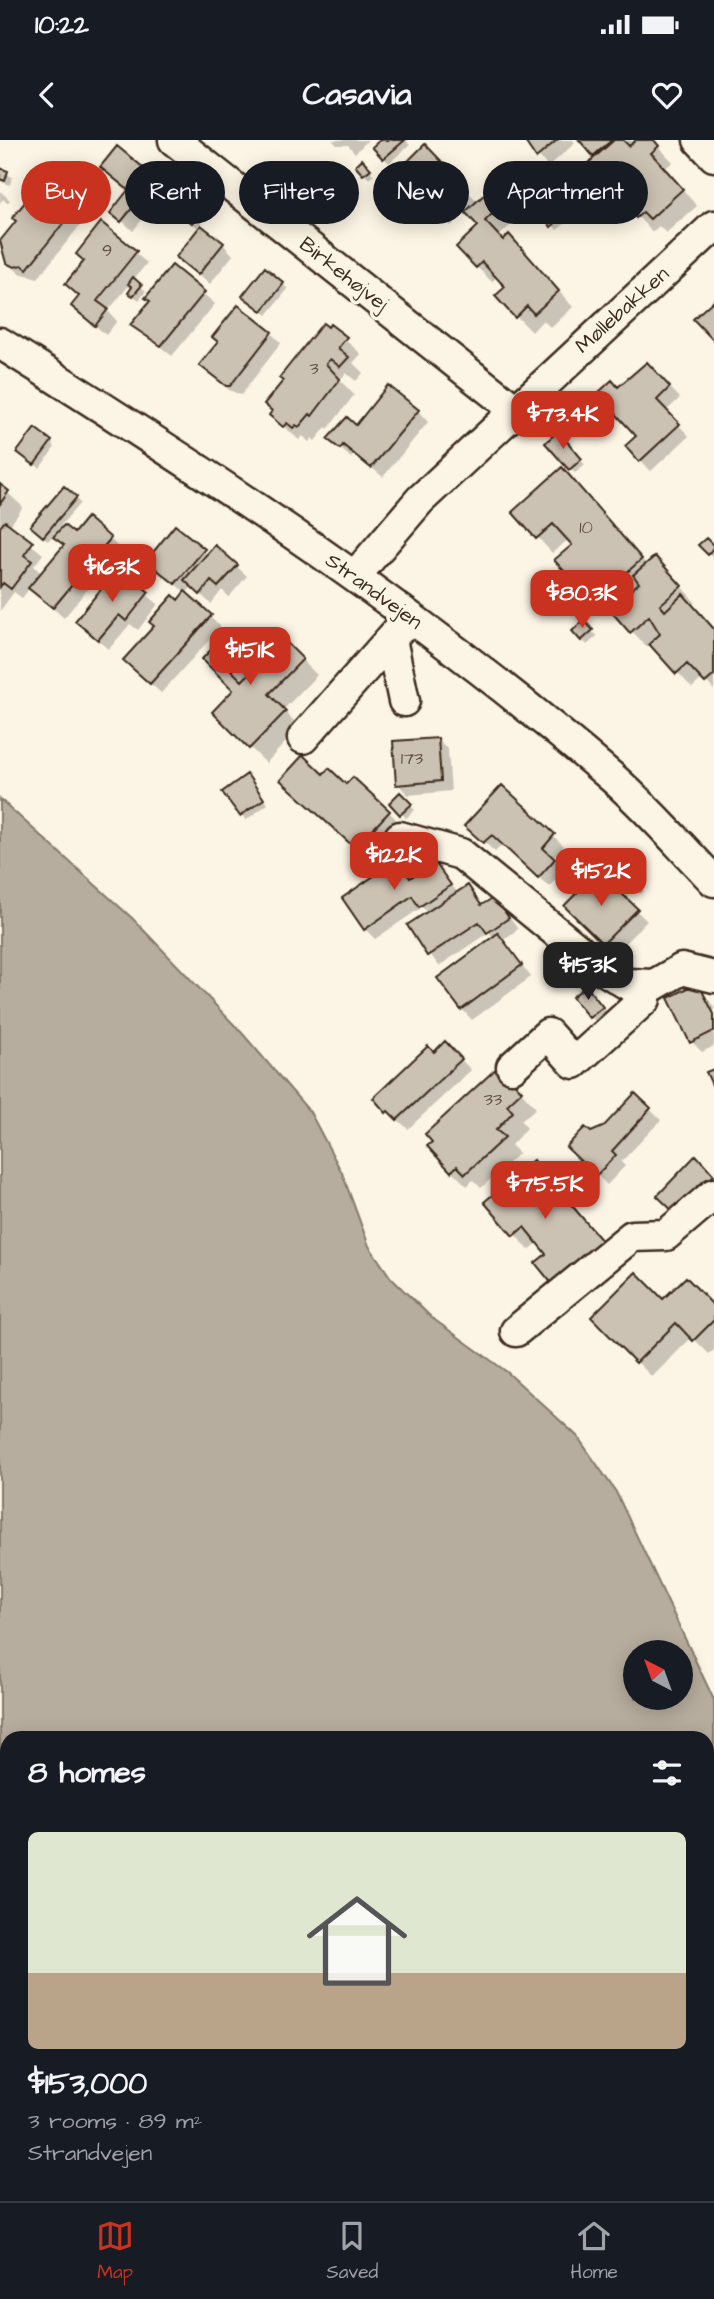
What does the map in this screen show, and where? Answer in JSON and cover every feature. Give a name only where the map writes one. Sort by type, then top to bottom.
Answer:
[{"type":"street","name":"Birkehøjvej","points":[[174,140],[514,409]]},
{"type":"street","points":[[699,140],[714,156]]},
{"type":"street","name":"Møllebakken","points":[[355,576],[419,500],[714,226]]},
{"type":"street","name":"Strandvejen","points":[[0,344],[190,462],[410,617],[615,780],[714,881]]},
{"type":"street","points":[[303,738],[410,617]]},
{"type":"street","points":[[391,639],[404,701]]},
{"type":"street","points":[[400,837],[461,854],[597,966],[627,984],[654,985],[682,969],[714,977]]},
{"type":"street","points":[[512,1067],[548,1034],[574,1063],[645,999],[646,985]]},
{"type":"street","points":[[516,1331],[632,1236],[666,1235],[714,1194]]},
{"type":"shaded area","points":[[0,799],[132,918],[242,1033],[310,1112],[342,1173],[369,1246],[391,1278],[432,1318],[507,1372],[577,1436],[616,1492],[686,1640],[623,1640],[623,1710],[693,1710],[693,1655],[714,1700],[714,1731],[0,1731]]},
{"type":"building","points":[[380,140],[405,140],[383,159],[372,147]]},
{"type":"building","points":[[524,140],[557,140],[536,158]]},
{"type":"building","points":[[579,140],[612,140],[593,156]]},
{"type":"building","points":[[614,140],[623,140],[629,146],[636,140],[654,140],[659,146],[651,153],[683,189],[650,219],[648,161],[591,161]]},
{"type":"building","points":[[425,144],[441,161],[408,161]]},
{"type":"building","points":[[117,146],[135,161],[125,161],[125,188],[111,176],[111,161],[105,161]]},
{"type":"building","points":[[362,159],[371,169],[363,175],[359,170],[359,162]]},
{"type":"building","points":[[0,168],[8,171],[5,181],[0,179]]},
{"type":"building","points":[[125,194],[125,217],[121,222],[111,212]]},
{"type":"building","points":[[483,196],[483,224],[488,224],[503,240],[509,234],[559,291],[534,314],[527,306],[515,318],[495,296],[505,287],[482,262],[476,268],[456,247],[478,226],[469,216],[469,208]]},
{"type":"building","points":[[21,207],[21,224],[63,224],[27,269],[22,265],[14,267],[6,263],[0,241],[16,221],[12,218]]},
{"type":"building","points":[[99,224],[103,224],[137,251],[97,301],[108,309],[95,326],[71,306],[79,296],[65,284],[84,261],[76,254]]},
{"type":"building","points":[[201,225],[224,243],[198,275],[176,257]]},
{"type":"building","points":[[172,265],[205,292],[161,346],[130,325],[150,301],[145,298]]},
{"type":"building","points":[[265,267],[284,283],[262,311],[242,296]]},
{"type":"building","points":[[133,277],[142,285],[133,296],[128,293],[132,287],[128,284]]},
{"type":"building","points":[[714,300],[714,341],[693,319]]},
{"type":"building","points":[[238,305],[272,332],[230,386],[226,386],[199,365],[218,342],[212,337]]},
{"type":"building","points":[[323,323],[328,327],[330,324],[347,337],[338,348],[349,357],[340,367],[330,359],[326,364],[340,379],[312,416],[310,414],[299,427],[296,425],[293,428],[287,423],[283,427],[269,415],[272,411],[264,404],[283,381],[279,378]]},
{"type":"building","points":[[647,362],[670,387],[657,400],[680,424],[639,462],[625,446],[636,436],[599,392],[612,380],[618,387]]},
{"type":"building","points":[[388,385],[419,410],[371,468],[343,445],[340,449],[327,439],[347,417],[356,425]]},
{"type":"building","points":[[590,402],[603,415],[583,434],[570,420]]},
{"type":"building","points":[[35,428],[52,441],[34,465],[17,452]]},
{"type":"building","points":[[558,431],[582,459],[569,470],[545,443]]},
{"type":"building","points":[[562,467],[642,559],[609,588],[601,579],[584,593],[554,560],[572,545],[553,524],[536,539],[512,512]]},
{"type":"building","points":[[0,484],[9,491],[0,504]]},
{"type":"building","points":[[64,486],[77,497],[43,537],[30,526]]},
{"type":"building","points":[[87,517],[111,538],[53,608],[28,588],[64,545],[53,537],[64,525],[74,533]]},
{"type":"building","points":[[5,521],[33,542],[24,555],[32,561],[11,589],[3,583],[0,587],[0,527]]},
{"type":"building","points":[[175,525],[205,549],[175,584],[146,561]]},
{"type":"building","points":[[706,538],[714,546],[708,555],[698,545]]},
{"type":"building","points":[[215,545],[238,565],[218,587],[211,581],[200,595],[184,580]]},
{"type":"building","points":[[655,556],[682,586],[660,605],[665,611],[683,594],[714,629],[714,675],[705,683],[687,664],[676,674],[649,644],[660,634],[649,616],[630,633],[609,609],[639,583],[633,575]]},
{"type":"building","points":[[118,568],[149,592],[126,621],[119,615],[98,640],[75,621]]},
{"type":"building","points":[[185,591],[212,615],[150,684],[123,660],[154,626],[149,622],[173,595],[178,600]]},
{"type":"building","points":[[584,620],[593,630],[581,641],[572,631]]},
{"type":"building","points":[[230,630],[251,650],[231,670],[242,681],[283,639],[303,659],[269,694],[286,711],[249,749],[212,712],[233,690],[202,659]]},
{"type":"building","points":[[438,738],[441,781],[396,785],[393,741]]},
{"type":"building","points":[[303,755],[323,774],[329,768],[346,784],[353,777],[390,811],[355,848],[280,780]]},
{"type":"building","points":[[247,774],[264,799],[240,816],[222,792]]},
{"type":"building","points":[[502,785],[555,834],[543,848],[555,859],[538,878],[492,835],[483,843],[464,826]]},
{"type":"building","points":[[400,792],[412,804],[400,815],[389,803]]},
{"type":"building","points":[[397,860],[410,878],[434,861],[451,885],[419,907],[412,896],[364,930],[342,898]]},
{"type":"building","points":[[598,871],[638,909],[603,944],[564,906]]},
{"type":"building","points":[[633,877],[640,885],[634,891],[627,883]]},
{"type":"building","points":[[468,885],[481,905],[495,897],[509,918],[487,933],[479,922],[427,956],[407,925]]},
{"type":"building","points":[[498,933],[522,965],[461,1010],[437,978]]},
{"type":"building","points":[[698,983],[714,1014],[714,1031],[690,1043],[668,998]]},
{"type":"building","points":[[586,986],[603,1007],[589,1018],[572,997]]},
{"type":"building","points":[[445,1041],[462,1059],[397,1120],[388,1111],[386,1113],[373,1098],[428,1046],[434,1052]]},
{"type":"building","points":[[499,1066],[522,1091],[507,1105],[513,1112],[496,1130],[505,1137],[465,1174],[457,1166],[451,1172],[427,1146],[432,1142],[425,1134]]},
{"type":"building","points":[[714,1069],[714,1089],[706,1072]]},
{"type":"building","points":[[635,1093],[651,1108],[612,1151],[616,1155],[596,1176],[566,1147],[585,1127],[591,1132],[603,1127]]},
{"type":"building","points":[[696,1155],[714,1175],[676,1214],[657,1196]]},
{"type":"building","points":[[533,1160],[603,1242],[553,1285],[535,1263],[546,1254],[524,1227],[513,1236],[484,1202]]},
{"type":"building","points":[[636,1272],[663,1299],[686,1277],[714,1306],[714,1320],[693,1341],[676,1323],[636,1363],[591,1317]]}]
